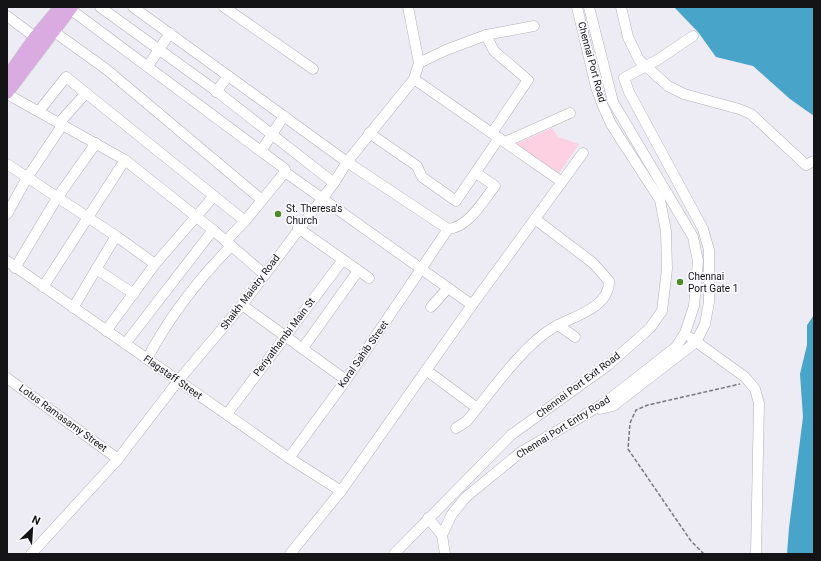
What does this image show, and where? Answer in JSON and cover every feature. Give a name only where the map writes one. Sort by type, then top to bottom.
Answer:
[{"type":"main road","points":[[7,93],[53,31],[68,8]]},
{"type":"main road","points":[[7,77],[35,37],[68,8]]},
{"type":"street","points":[[100,7],[216,92],[334,183]]},
{"type":"street","points":[[134,7],[347,162],[448,229],[458,227],[467,221],[495,186],[476,173]]},
{"type":"street","points":[[224,7],[313,69]]},
{"type":"street","name":"Shaikh Maistry Road","points":[[31,554],[118,458],[178,381],[242,305],[298,228],[334,183],[347,162],[414,79],[419,64],[408,7]]},
{"type":"street","name":"Chennai Port Road","points":[[577,7],[596,87],[603,106],[611,124],[638,155]]},
{"type":"street","name":"Chennai Port Road","points":[[589,7],[613,102],[638,155]]},
{"type":"street","points":[[621,7],[628,37],[639,60],[645,67],[668,86],[684,94],[724,104],[751,114],[806,165],[814,161]]},
{"type":"street","points":[[68,8],[285,169],[285,172],[472,305]]},
{"type":"street","points":[[7,16],[35,37]]},
{"type":"street","points":[[419,64],[446,50],[486,35],[534,26]]},
{"type":"street","points":[[53,31],[106,69],[262,200]]},
{"type":"street","points":[[148,66],[170,33]]},
{"type":"street","points":[[370,134],[417,166],[422,177],[456,201],[499,138],[528,80],[494,51],[486,35]]},
{"type":"street","points":[[591,412],[613,406],[696,342],[705,324],[709,302],[709,250],[703,229],[629,92],[624,78],[660,59],[693,36]]},
{"type":"street","points":[[216,92],[228,76]]},
{"type":"street","points":[[39,111],[66,78],[245,221]]},
{"type":"street","points":[[414,79],[562,182]]},
{"type":"street","points":[[7,93],[125,160],[196,216],[264,274]]},
{"type":"street","points":[[7,214],[61,123],[86,93]]},
{"type":"street","points":[[499,138],[570,112]]},
{"type":"street","points":[[261,151],[284,116]]},
{"type":"street","points":[[15,268],[57,198],[96,143]]},
{"type":"street","points":[[290,554],[341,490],[472,305],[583,153]]},
{"type":"street","name":"Chennai Port Entry Road","points":[[442,535],[452,514],[472,492],[522,452],[603,404],[676,347],[685,333],[694,306],[698,261],[693,237],[638,155]]},
{"type":"street","name":"Chennai Port Exit Road","points":[[394,554],[511,435],[607,366],[650,328],[662,311],[667,269],[666,231],[660,200],[638,155]]},
{"type":"street","points":[[43,287],[125,160]]},
{"type":"street","points":[[7,164],[88,217],[155,264]]},
{"type":"street","points":[[146,359],[164,327],[245,221],[285,172]]},
{"type":"street","points":[[106,331],[155,264],[214,196]]},
{"type":"street","points":[[456,428],[467,421],[531,345],[543,334],[558,325],[585,313],[605,297],[609,289],[609,281],[593,263],[535,219]]},
{"type":"street","points":[[298,228],[342,261],[369,278]]},
{"type":"street","name":"Koral Sahib Street","points":[[289,458],[346,380],[448,229]]},
{"type":"street","points":[[125,344],[213,230]]},
{"type":"street","points":[[74,308],[116,236]]},
{"type":"street","name":"Flagstaff Street","points":[[7,261],[289,458],[341,490]]},
{"type":"street","name":"Periyathambi Main St","points":[[227,414],[342,261]]},
{"type":"street","points":[[96,269],[134,294]]},
{"type":"street","points":[[303,348],[358,271]]},
{"type":"street","points":[[431,308],[448,288]]},
{"type":"street","points":[[242,305],[346,380]]},
{"type":"street","points":[[558,325],[575,337]]},
{"type":"street","points":[[685,333],[749,381],[755,389],[759,404],[756,554]]},
{"type":"street","points":[[426,370],[477,408]]},
{"type":"street","name":"Lotus Ramasamy Street","points":[[7,378],[118,458]]},
{"type":"street","points":[[428,518],[442,535],[445,554]]},
{"type":"path","points":[[704,554],[691,541],[628,449],[630,423],[636,410],[648,405],[749,381]]},
{"type":"shaded area","points":[[552,128],[558,137],[579,144],[559,173],[516,144]]},
{"type":"water","points":[[674,7],[814,7],[814,116],[790,99],[753,66],[716,57],[698,32]]},
{"type":"water","points":[[814,315],[814,554],[787,554],[803,417],[800,374],[807,345],[807,325]]},
{"type":"place","name":"St. Theresa's Church","points":[[278,214]]},
{"type":"place","name":"Chennai Port Gate 1","points":[[680,282]]}]
